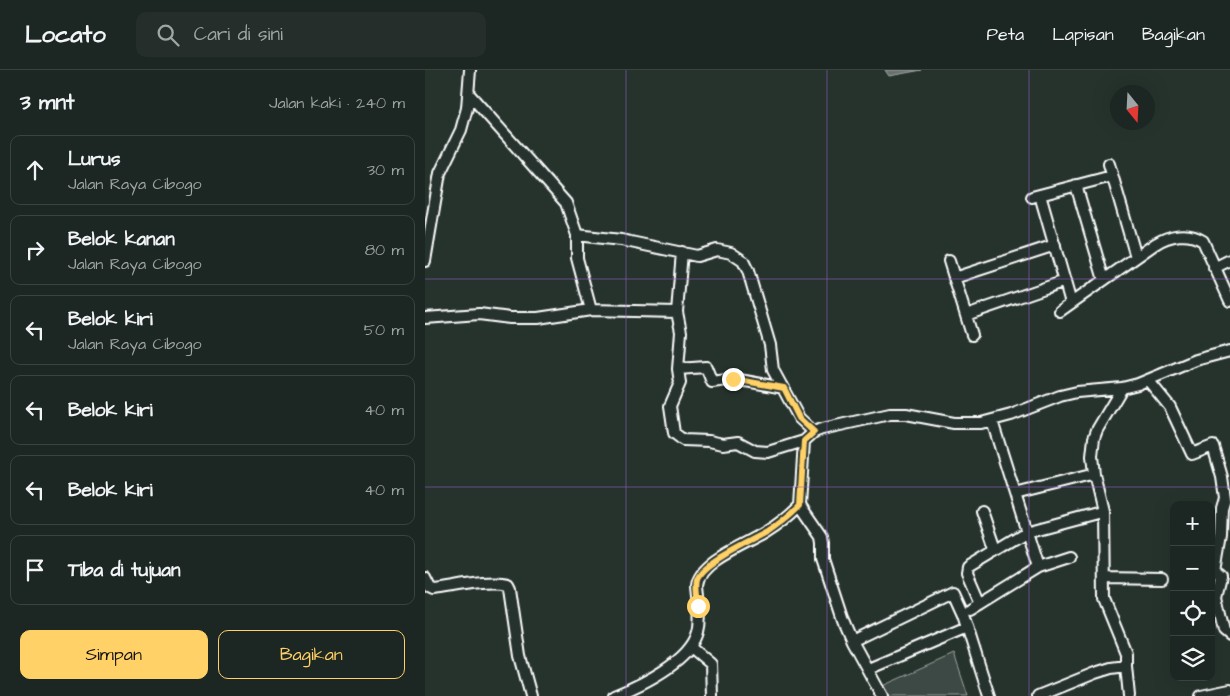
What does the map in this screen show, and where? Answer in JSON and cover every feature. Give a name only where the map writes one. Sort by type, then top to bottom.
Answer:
[{"type":"street","points":[[425,261],[440,173],[461,130],[469,94],[470,70]]},
{"type":"street","points":[[469,94],[567,203],[577,235],[577,258],[591,310]]},
{"type":"street","points":[[1109,164],[1136,257]]},
{"type":"street","points":[[1071,303],[1055,245],[1036,196],[1112,176]]},
{"type":"street","points":[[1076,185],[1104,280]]},
{"type":"street","points":[[577,235],[621,240],[697,256],[717,250],[731,253],[743,262],[749,271],[770,345],[773,370],[799,418],[814,432]]},
{"type":"street","points":[[1060,311],[1163,239],[1177,235],[1197,237],[1203,242],[1230,301]]},
{"type":"street","points":[[954,278],[1055,245]]},
{"type":"street","points":[[682,252],[677,312],[681,332],[678,369],[680,383],[670,406],[675,433],[683,440],[709,441],[723,444],[738,442],[755,451],[768,452],[804,441],[814,432],[890,414],[906,414],[969,424],[991,421],[1059,396],[1077,392],[1122,388],[1148,380],[1196,360],[1230,351]]},
{"type":"street","points":[[1214,268],[1230,260]]},
{"type":"street","points":[[949,261],[972,335]]},
{"type":"street","points":[[966,315],[1065,281]]},
{"type":"street","points":[[425,318],[479,314],[510,318],[537,318],[591,310],[677,312]]},
{"type":"street","points":[[678,369],[706,367],[712,382],[733,379],[784,388]]},
{"type":"street","points":[[1148,380],[1170,407],[1192,454],[1213,446],[1222,477],[1225,498],[1222,508],[1225,537],[1215,571],[1221,576],[1216,596],[1224,631],[1230,636]]},
{"type":"street","points":[[1122,388],[1097,430],[1093,445],[1094,474],[1103,511],[1105,599],[1127,659],[1129,696]]},
{"type":"street","points":[[991,421],[1038,567]]},
{"type":"street","points":[[804,441],[800,505],[822,537],[823,559],[843,620],[852,641],[882,696]]},
{"type":"street","points":[[1015,494],[1087,476]]},
{"type":"street","points":[[614,696],[637,691],[691,647],[699,629],[697,578],[703,570],[716,560],[767,532],[800,505]]},
{"type":"street","points":[[982,511],[995,550]]},
{"type":"street","points":[[980,603],[966,570],[968,567],[1026,532],[1097,513]]},
{"type":"street","points":[[970,609],[1038,567],[1069,557]]},
{"type":"street","points":[[425,578],[430,588],[434,590],[485,583],[501,582],[508,584],[520,656],[531,696]]},
{"type":"street","points":[[1104,578],[1162,579]]},
{"type":"street","points":[[858,638],[953,592],[963,614],[989,696]]},
{"type":"street","points":[[873,666],[967,627]]},
{"type":"street","points":[[691,647],[711,664],[712,696]]},
{"type":"street","points":[[1038,696],[1111,668],[1126,666]]},
{"type":"street","points":[[1201,696],[1230,690]]},
{"type":"shaded area","points":[[885,70],[922,70],[889,76]]},
{"type":"shaded area","points":[[954,654],[968,696],[885,696],[880,687]]},
{"type":"route","points":[[698,606],[697,578],[703,570],[716,560],[782,522],[800,505],[804,441],[814,432],[799,418],[784,388],[733,379]]}]
